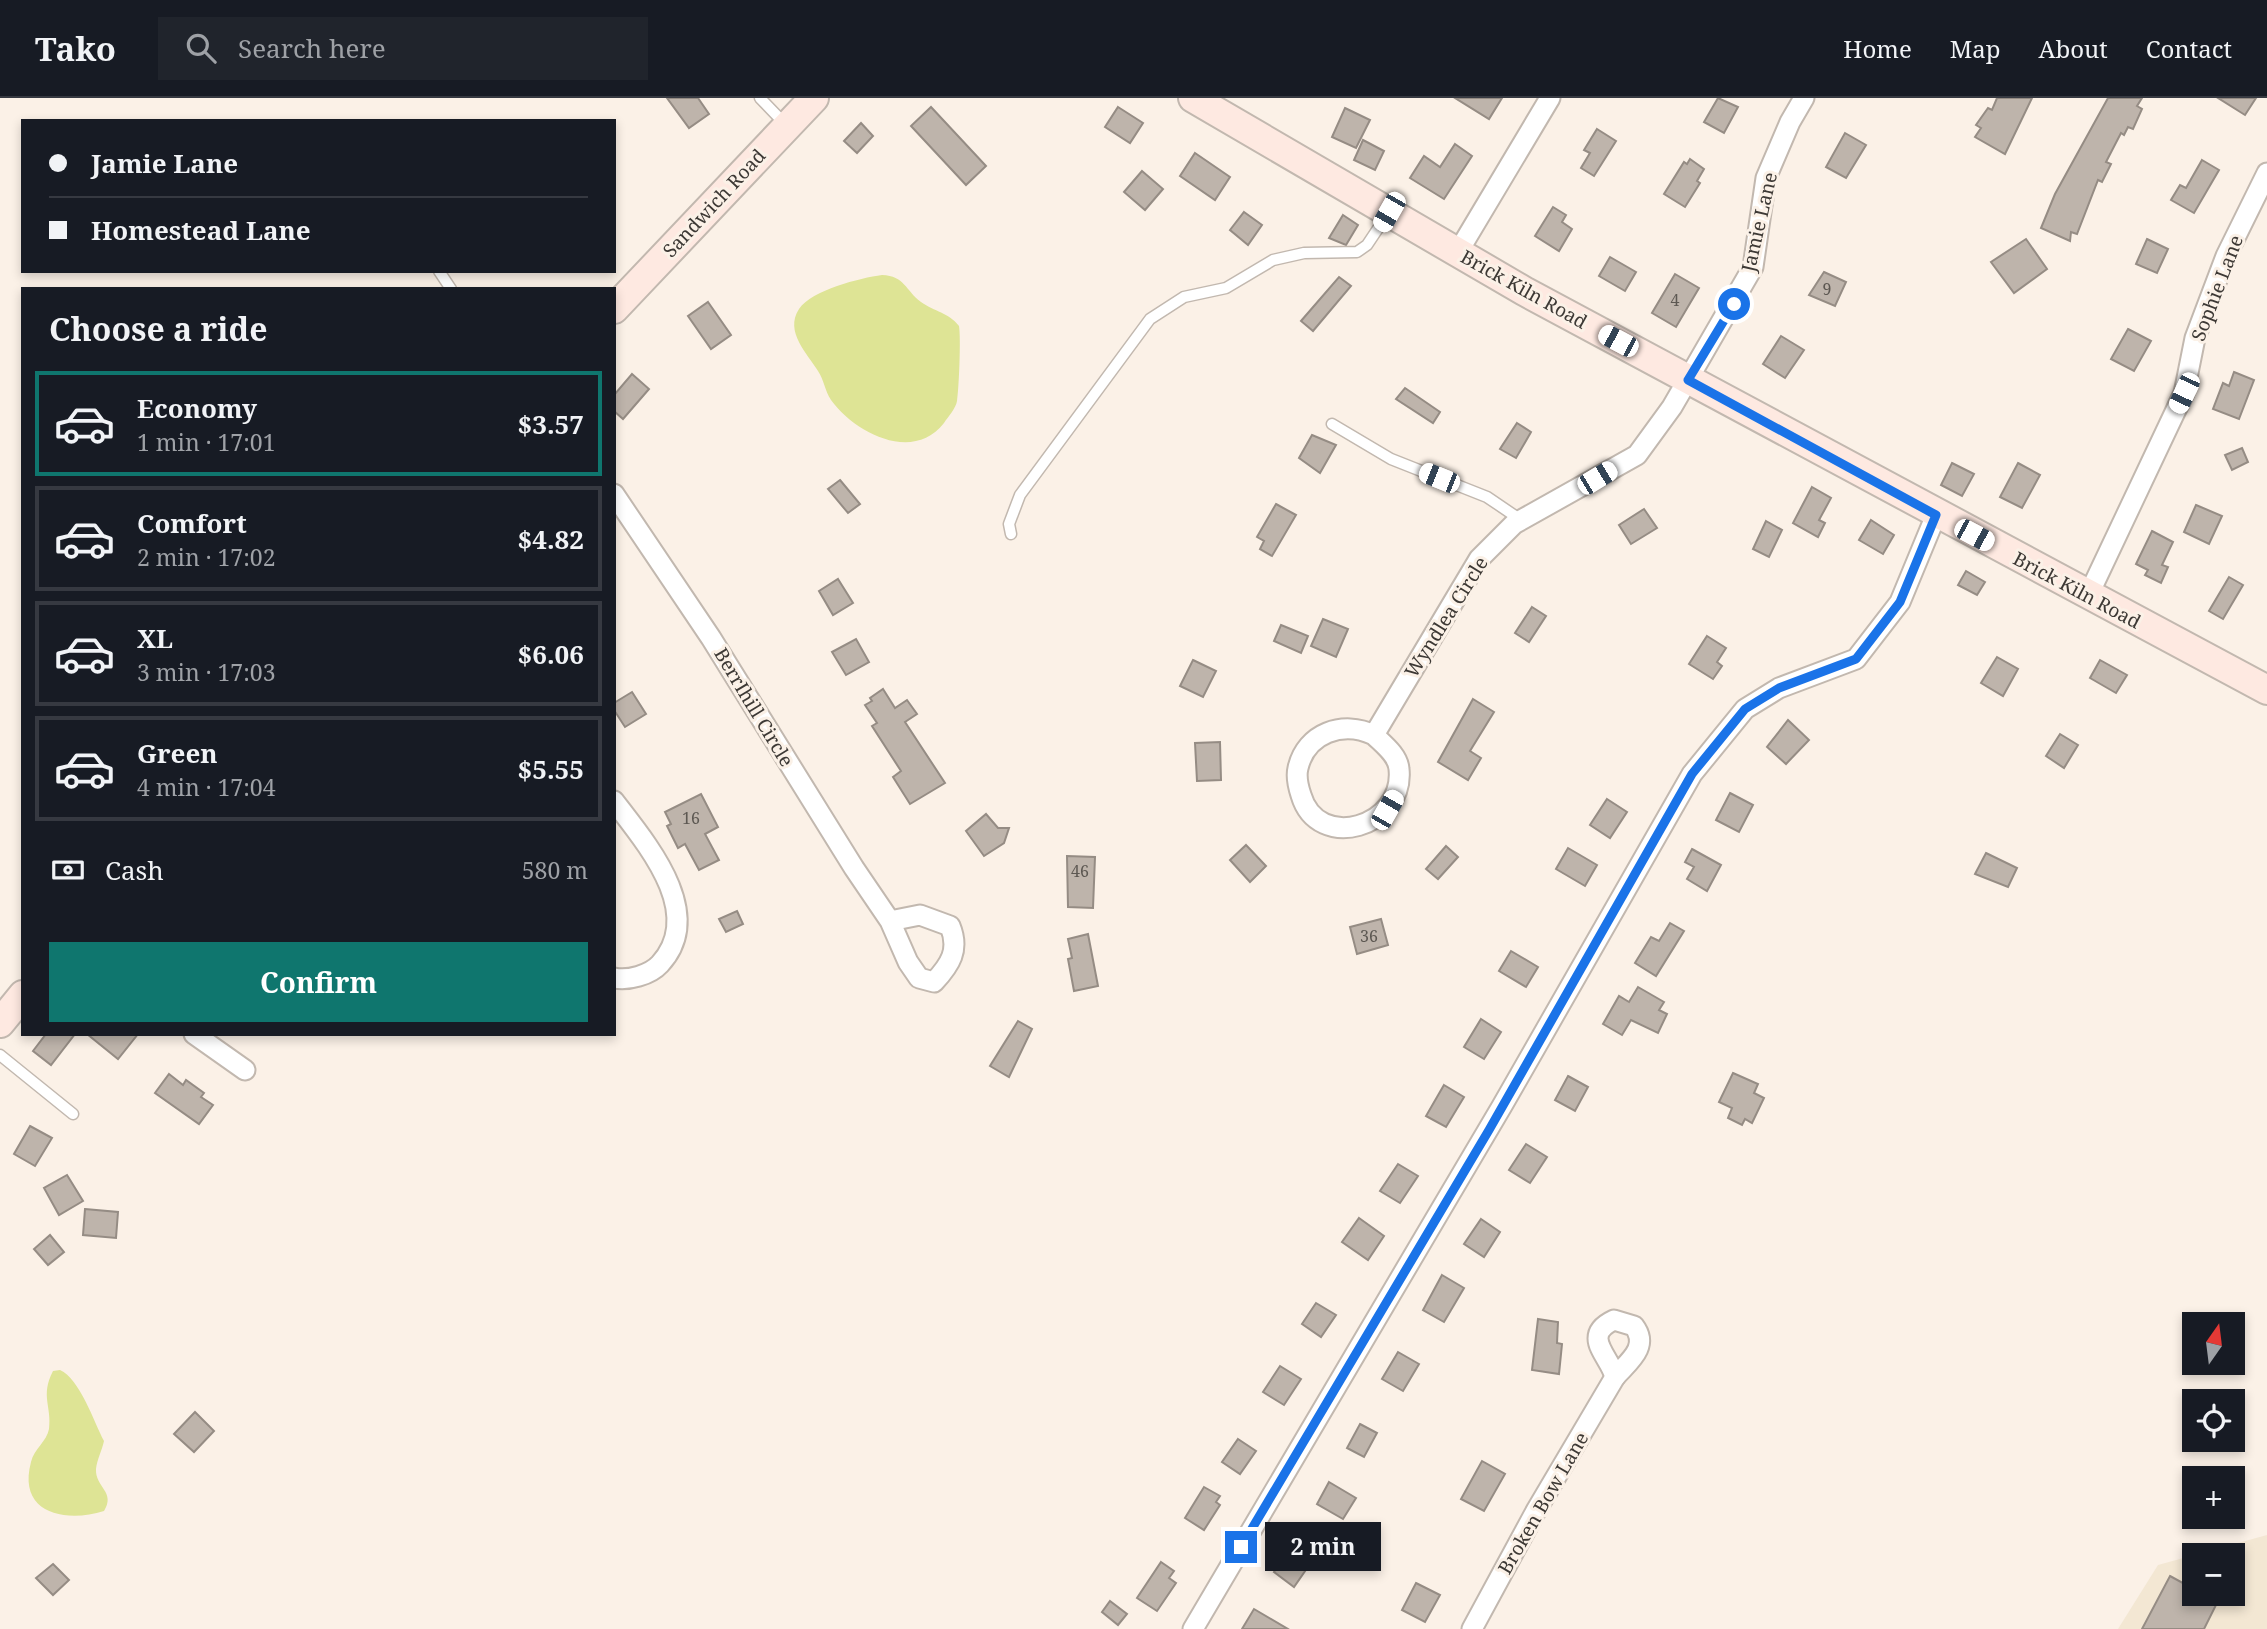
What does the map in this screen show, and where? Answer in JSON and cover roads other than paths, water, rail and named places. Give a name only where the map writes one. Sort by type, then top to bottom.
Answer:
[{"type":"main road","name":"Sandwich Road","points":[[616,307],[814,98]]},
{"type":"main road","name":"Brick Kiln Road","points":[[1193,98],[1458,252],[1688,380],[2267,690]]},
{"type":"main road","points":[[0,1023],[21,997]]},
{"type":"street","points":[[1458,252],[1550,98]]},
{"type":"street","name":"Jamie Lane","points":[[1688,380],[1753,267],[1766,178],[1790,122],[1804,98]]},
{"type":"street","name":"Sophie Lane","points":[[2088,596],[2184,393],[2200,326],[2226,256],[2267,173]]},
{"type":"street","name":"Wyndlea Circle","points":[[1374,735],[1479,559],[1521,520],[1637,455],[1688,380]]},
{"type":"street","name":"BerrIhill Circle","points":[[616,497],[711,638],[890,921]]},
{"type":"street","points":[[1193,1629],[1489,1130],[1692,774],[1745,709],[1779,688],[1856,659],[1900,602],[1936,515]]},
{"type":"street","points":[[1346,727],[1374,735],[1393,754],[1399,768],[1396,794],[1387,810],[1367,824],[1340,829],[1319,822],[1305,808],[1299,788],[1297,771],[1304,748],[1321,735],[1346,727]]},
{"type":"street","points":[[616,804],[661,870],[674,897],[677,918],[676,938],[657,968],[635,977],[616,978]]},
{"type":"street","points":[[197,1036],[245,1070]]},
{"type":"street","name":"Broken Bow Lane","points":[[1472,1629],[1537,1509],[1615,1377]]},
{"type":"lane","points":[[760,98],[787,125]]},
{"type":"lane","points":[[1011,534],[1009,524],[1020,495],[1150,319],[1184,297],[1226,288],[1273,260],[1304,253],[1357,252],[1367,245],[1389,212]]},
{"type":"lane","points":[[1332,424],[1391,459],[1487,497],[1521,520]]},
{"type":"lane","points":[[0,1055],[73,1114]]}]
